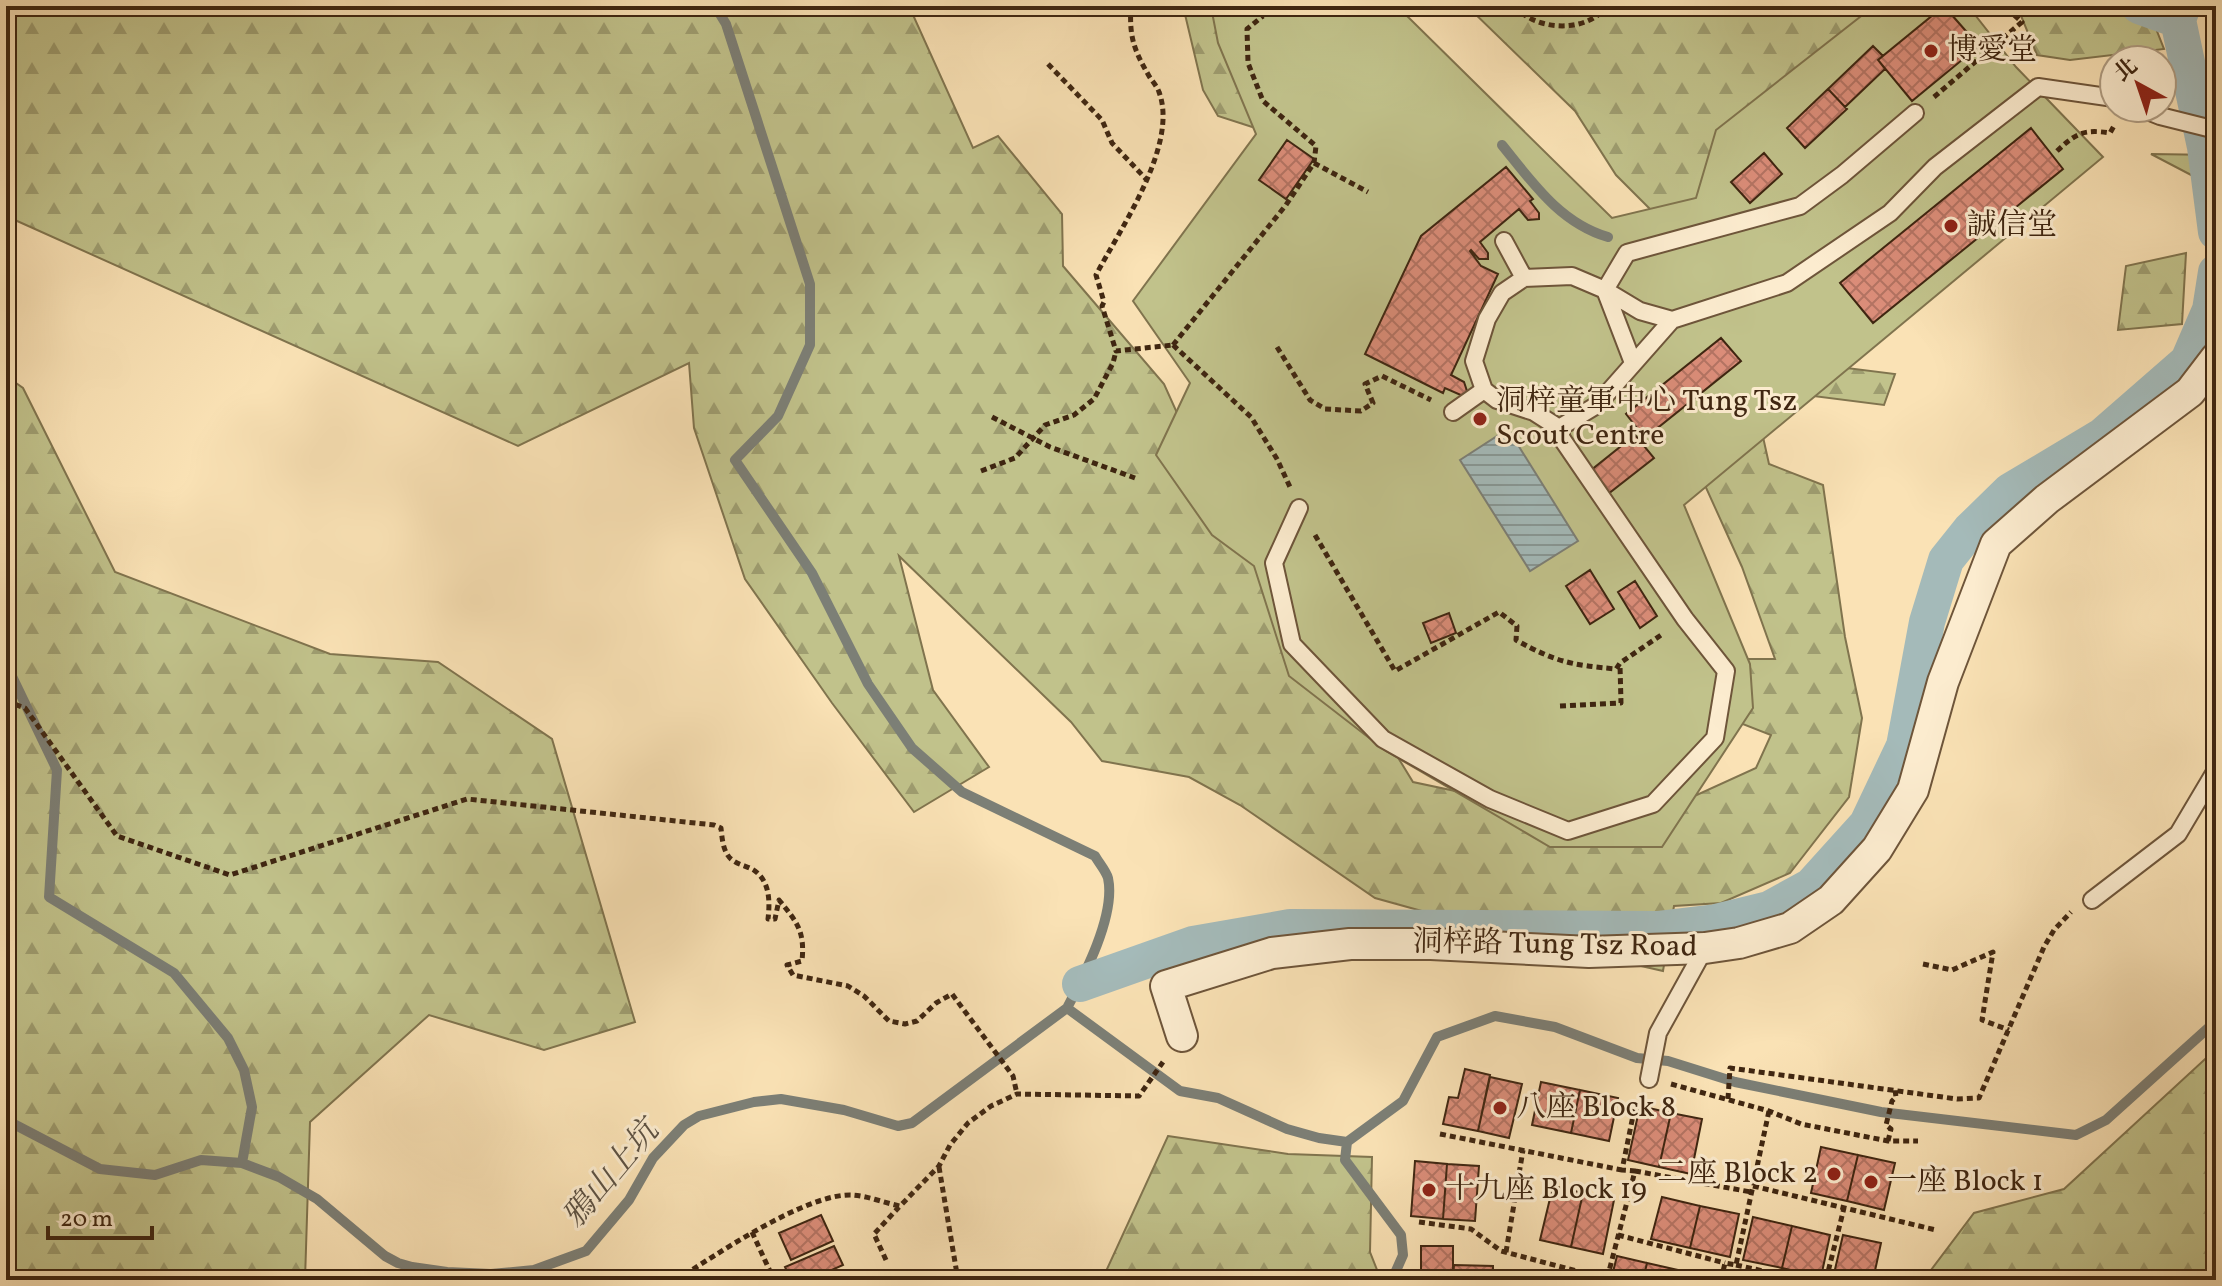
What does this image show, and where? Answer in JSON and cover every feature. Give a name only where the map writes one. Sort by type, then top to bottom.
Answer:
[{"type":"street","name":"洞梓路 Tung Tsz Road","points":[[1182,1036],[1166,986],[1272,953],[1350,944],[1431,944],[1589,952],[1705,948],[1739,943],[1790,928],[1831,900],[1877,849],[1913,790],[1943,682],[1996,544],[2047,499],[2190,392],[2216,358]]},
{"type":"lane","points":[[1559,428],[1597,405],[1672,320],[1787,283],[1890,213],[1935,167],[2038,87],[2098,96]]},
{"type":"lane","points":[[1605,290],[1627,253],[1800,206],[1915,113]]},
{"type":"lane","points":[[2178,120],[2216,130]]},
{"type":"lane","points":[[1504,241],[1524,278]]},
{"type":"lane","points":[[1299,508],[1274,563],[1292,644],[1383,739],[1490,799],[1568,831],[1653,804],[1715,738],[1726,671],[1685,619],[1562,439],[1559,428],[1534,412],[1497,400],[1484,390],[1474,361],[1487,319],[1502,293],[1524,278],[1572,276],[1605,290],[1640,311],[1672,320]]},
{"type":"lane","points":[[1605,290],[1633,363]]},
{"type":"lane","points":[[1453,412],[1484,390]]},
{"type":"lane","points":[[2092,900],[2178,834],[2216,770]]},
{"type":"lane","points":[[1649,1077],[1658,1033],[1705,948]]},
{"type":"path","points":[[981,471],[1015,458],[1045,425],[1074,415],[1094,399],[1113,363],[1116,351],[1096,275],[1146,179],[1164,120],[1159,91],[1130,40],[1131,6]]},
{"type":"path","points":[[1514,6],[1534,21],[1554,25],[1585,22],[1602,13],[1607,6]]},
{"type":"path","points":[[1915,113],[2022,22],[2004,6]]},
{"type":"path","points":[[1116,351],[1173,345],[1286,205],[1314,163],[1316,146],[1263,101],[1248,63],[1247,29],[1263,16]]},
{"type":"path","points":[[1048,64],[1102,120],[1112,143],[1146,179]]},
{"type":"path","points":[[2057,151],[2069,139],[2088,130],[2110,133],[2115,124]]},
{"type":"path","points":[[1314,163],[1368,192]]},
{"type":"path","points":[[1173,345],[1251,417],[1277,459],[1299,508],[1395,671],[1499,612],[1517,626],[1516,640],[1541,654],[1565,663],[1616,669],[1620,663],[1685,619]]},
{"type":"path","points":[[1277,347],[1310,400],[1325,409],[1361,411],[1373,403],[1365,384],[1382,376],[1453,412]]},
{"type":"path","points":[[992,417],[1034,440],[1083,461],[1135,478]]},
{"type":"path","points":[[1560,706],[1621,703],[1620,663]]},
{"type":"path","points":[[6,701],[25,708],[117,836],[230,875],[467,799],[714,825],[721,828],[723,845],[730,859],[757,872],[767,885],[768,919],[775,919],[779,900],[798,924],[804,941],[802,961],[787,965],[793,975],[848,986],[864,996],[889,1021],[905,1024],[917,1021],[936,1003],[952,994],[1013,1076],[1017,1094]]},
{"type":"path","points":[[1728,1099],[1730,1068],[1957,1099],[1979,1098],[2054,930],[2076,907],[2092,900]]},
{"type":"path","points":[[1923,964],[1952,970],[1993,952],[1982,1020],[2009,1030]]},
{"type":"path","points":[[886,1260],[874,1234],[939,1166],[950,1145],[968,1123],[991,1106],[1017,1094],[1139,1096],[1182,1036]]},
{"type":"path","points":[[1622,1170],[1641,1077],[1769,1111],[1801,1124],[1888,1141],[1918,1141]]},
{"type":"path","points":[[1888,1141],[1891,1129],[1886,1125],[1892,1101],[1896,1097],[1895,1090]]},
{"type":"path","points":[[1736,1265],[1769,1111]]},
{"type":"path","points":[[1440,1134],[1622,1170],[1752,1189],[1936,1230]]},
{"type":"path","points":[[1506,1252],[1523,1150]]},
{"type":"path","points":[[939,1166],[958,1277],[942,1280]]},
{"type":"path","points":[[1419,1222],[1471,1229],[1506,1252],[1607,1279],[1635,1171]]},
{"type":"path","points":[[676,1280],[752,1232],[818,1202],[851,1195],[900,1206]]},
{"type":"path","points":[[1826,1280],[1844,1208]]},
{"type":"path","points":[[752,1232],[774,1280]]},
{"type":"path","points":[[1618,1235],[1804,1280]]},
{"type":"path","points":[[1721,1280],[1725,1263]]},
{"type":"green space","points":[[6,6],[909,6],[973,148],[998,136],[1062,214],[1063,266],[1164,384],[1219,506],[1314,540],[1325,590],[1351,646],[1348,676],[1413,782],[1535,808],[1631,825],[1756,768],[1771,735],[1689,703],[1661,659],[1775,659],[1742,567],[1698,470],[1712,430],[1766,379],[1823,365],[1895,374],[1884,405],[1774,391],[1759,419],[1769,464],[1823,485],[1845,637],[1862,718],[1849,797],[1790,873],[1721,903],[1674,906],[1663,971],[1519,938],[1375,898],[1240,805],[1189,777],[1102,761],[1071,722],[899,556],[933,690],[989,767],[914,812],[745,579],[694,428],[689,363],[518,446],[6,216]]},
{"type":"green space","points":[[1183,6],[1271,6],[1274,134],[1218,116],[1203,90]]},
{"type":"green space","name":"洞梓童軍中心 Tung Tsz Scout Centre","points":[[1219,6],[1403,6],[1406,15],[1612,218],[1696,198],[1716,130],[1874,6],[1968,6],[2016,67],[2103,157],[1684,505],[1750,664],[1753,708],[1662,847],[1550,847],[1386,751],[1289,676],[1254,566],[1212,535],[1156,455],[1190,383],[1133,301],[1256,134],[1218,43],[1212,12]]},
{"type":"green space","points":[[1467,6],[1906,6],[1698,257],[1616,175],[1575,111]]},
{"type":"green space","points":[[2017,6],[2147,6],[2162,44],[2098,44],[2098,57],[2070,60],[2037,55]]},
{"type":"green space","points":[[2151,154],[2216,155],[2216,188]]},
{"type":"green space","points":[[2186,253],[2182,324],[2118,330],[2126,266]]},
{"type":"green space","points":[[6,376],[23,388],[115,572],[330,654],[438,662],[552,739],[635,1022],[544,1050],[429,1015],[310,1122],[305,1280],[6,1280]]},
{"type":"green space","points":[[2216,1049],[2216,1280],[1932,1280],[1928,1274],[1974,1213],[2064,1189]]},
{"type":"green space","points":[[1168,1136],[1288,1154],[1372,1157],[1370,1252],[1381,1280],[1102,1280]]},
{"type":"shaded area","points":[[1508,429],[1578,541],[1530,571],[1460,460]]},
{"type":"building","name":"博愛堂","points":[[1944,6],[1979,46],[1912,101],[1878,60]]},
{"type":"building","points":[[1873,46],[1883,56],[1878,60],[1885,69],[1845,107],[1828,89]]},
{"type":"building","points":[[1828,89],[1847,109],[1805,148],[1787,128]]},
{"type":"building","name":"誠信堂","points":[[2031,128],[2063,169],[1873,323],[1840,283]]},
{"type":"building","points":[[1287,140],[1314,159],[1286,199],[1259,180]]},
{"type":"building","points":[[1764,153],[1782,174],[1750,203],[1731,182]]},
{"type":"building","points":[[1506,167],[1533,199],[1530,201],[1539,213],[1539,219],[1528,220],[1519,209],[1480,242],[1488,253],[1488,259],[1479,259],[1470,251],[1481,266],[1498,274],[1451,375],[1464,382],[1467,391],[1463,396],[1445,388],[1443,393],[1365,354],[1421,236]]},
{"type":"building","points":[[1721,338],[1741,361],[1645,438],[1626,414]]},
{"type":"building","points":[[1635,435],[1654,458],[1608,494],[1590,471]]},
{"type":"building","points":[[1590,570],[1614,609],[1590,624],[1566,586]]},
{"type":"building","points":[[1635,581],[1657,616],[1640,628],[1618,592]]},
{"type":"building","points":[[1449,613],[1456,633],[1431,643],[1423,623]]},
{"type":"building","points":[[1465,1069],[1490,1075],[1478,1131],[1443,1124],[1449,1097],[1458,1098]]},
{"type":"building","name":"八座 Block 8","points":[[1490,1077],[1522,1084],[1509,1138],[1478,1131]]},
{"type":"building","points":[[1541,1082],[1580,1090],[1571,1133],[1532,1125]]},
{"type":"building","points":[[1580,1090],[1618,1098],[1609,1141],[1571,1133]]},
{"type":"building","points":[[1640,1106],[1671,1113],[1659,1167],[1628,1160]]},
{"type":"building","points":[[1671,1113],[1702,1119],[1691,1174],[1659,1167]]},
{"type":"building","name":"二座 Block 2","points":[[1821,1147],[1858,1155],[1847,1201],[1811,1193]]},
{"type":"building","name":"一座 Block 1","points":[[1858,1155],[1895,1163],[1884,1210],[1847,1201]]},
{"type":"building","name":"十九座 Block 19","points":[[1415,1161],[1447,1164],[1443,1219],[1411,1216]]},
{"type":"building","points":[[1447,1164],[1479,1166],[1475,1221],[1443,1219]]},
{"type":"building","points":[[1553,1186],[1583,1193],[1571,1247],[1540,1240]]},
{"type":"building","points":[[1583,1193],[1614,1200],[1603,1254],[1571,1247]]},
{"type":"building","points":[[1662,1197],[1700,1206],[1690,1248],[1651,1239]]},
{"type":"building","points":[[1700,1206],[1739,1214],[1730,1257],[1690,1248]]},
{"type":"building","points":[[821,1215],[833,1241],[791,1260],[779,1233]]},
{"type":"building","points":[[1753,1217],[1792,1226],[1782,1268],[1743,1260]]},
{"type":"building","points":[[1792,1226],[1830,1235],[1821,1277],[1782,1268]]},
{"type":"building","points":[[1843,1235],[1881,1243],[1873,1280],[1833,1278]]},
{"type":"building","points":[[834,1246],[843,1265],[809,1280],[791,1280],[785,1267]]},
{"type":"building","points":[[1421,1246],[1453,1246],[1453,1280],[1421,1280]]},
{"type":"building","points":[[1617,1256],[1647,1263],[1643,1280],[1611,1280]]},
{"type":"building","points":[[1647,1263],[1678,1270],[1675,1280],[1643,1280]]},
{"type":"building","points":[[1454,1265],[1493,1266],[1493,1280],[1453,1280]]},
{"type":"waterway","points":[[715,6],[726,24],[810,284],[810,345],[778,416],[735,460],[812,573],[868,684],[912,748],[962,792],[1095,856],[1108,878],[1107,909],[1097,945],[1067,1008],[1180,1091],[1218,1098],[1287,1129],[1347,1142],[1403,1101],[1437,1037],[1495,1016],[1555,1027],[1637,1058],[1668,1061],[1735,1082],[1881,1112],[2076,1135],[2106,1120],[2216,1021]]},
{"type":"waterway","points":[[2139,6],[2178,20]]},
{"type":"waterway","points":[[2183,6],[2178,20],[2205,147],[2216,232]]},
{"type":"waterway","points":[[1502,145],[1548,200],[1575,222],[1608,237]]},
{"type":"waterway","points":[[1080,984],[1193,944],[1290,927],[1657,929],[1716,922],[1769,909],[1811,886],[1867,824],[1904,746],[1927,622],[1946,560],[1970,530],[2010,491],[2102,436],[2188,361],[2210,310],[2216,272]]},
{"type":"waterway","points":[[6,664],[57,770],[49,897],[174,973],[228,1038],[244,1070],[252,1107],[242,1163]]},
{"type":"waterway","name":"鴉山上坑","points":[[6,1120],[100,1169],[155,1175],[201,1160],[242,1163],[279,1177],[317,1199],[385,1256],[412,1267],[491,1274],[534,1270],[586,1251],[629,1200],[653,1158],[684,1125],[699,1116],[754,1102],[781,1099],[844,1110],[898,1126],[912,1123],[1067,1008]]},
{"type":"waterway","points":[[1347,1142],[1345,1160],[1401,1235],[1403,1255],[1392,1280]]},
{"type":"place","name":"博愛堂","points":[[1931,51]]},
{"type":"place","name":"誠信堂","points":[[1951,226]]},
{"type":"place","name":"洞梓童軍中心 Tung Tsz Scout Centre","points":[[1480,419]]},
{"type":"place","name":"八座 Block 8","points":[[1500,1108]]},
{"type":"place","name":"二座 Block 2","points":[[1834,1174]]},
{"type":"place","name":"一座 Block 1","points":[[1871,1182]]},
{"type":"place","name":"十九座 Block 19","points":[[1429,1190]]}]
